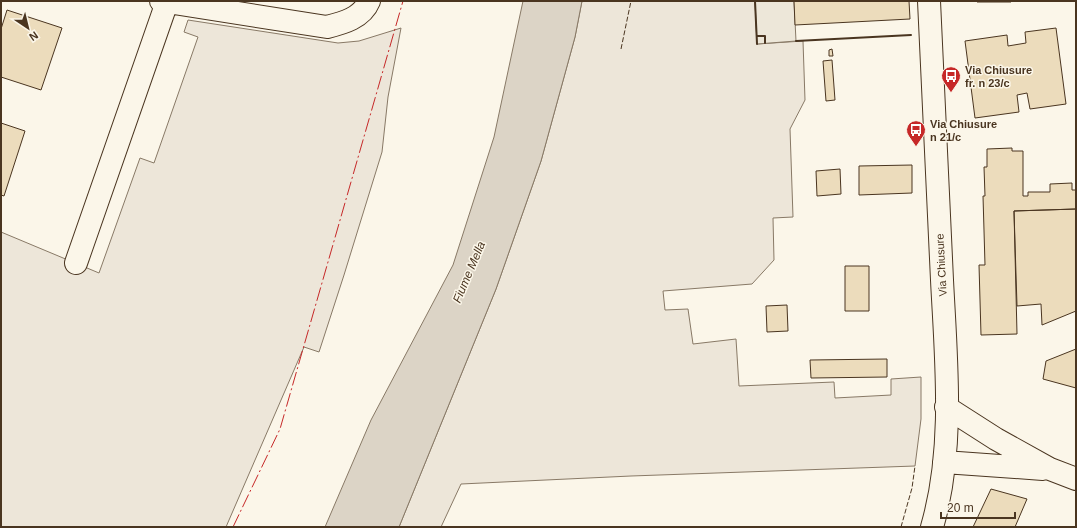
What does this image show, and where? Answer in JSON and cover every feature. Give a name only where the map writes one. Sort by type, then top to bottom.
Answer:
[{"type":"street","points":[[76,263],[164,2],[327,27],[345,22],[357,16],[369,1]]},
{"type":"street","name":"Via Chiusure","points":[[929,1],[946,369],[944,462],[940,492],[932,527]]},
{"type":"street","points":[[946,407],[996,439],[1050,469],[1076,478]]},
{"type":"street","points":[[944,462],[1050,469]]},
{"type":"shaded area","points":[[582,1],[755,1],[757,44],[803,41],[805,100],[790,129],[793,217],[773,218],[774,260],[752,284],[663,291],[665,310],[688,309],[693,344],[736,339],[739,386],[834,382],[835,398],[891,395],[891,379],[921,377],[921,419],[915,466],[631,476],[461,484],[441,527],[399,527],[496,289],[541,161],[575,37]]},
{"type":"shaded area","points":[[755,1],[794,1],[796,41],[757,44]]},
{"type":"shaded area","points":[[188,20],[338,43],[359,41],[401,28],[388,97],[382,152],[319,352],[304,347],[226,527],[1,527],[1,232],[99,273],[140,158],[154,163],[198,37],[184,32]]},
{"type":"water","name":"Fiume Mella","points":[[523,1],[582,1],[575,37],[541,161],[496,289],[399,527],[325,527],[371,420],[453,265],[494,137]]},
{"type":"building","points":[[794,1],[909,1],[910,19],[795,25]]},
{"type":"building","points":[[1011,1],[1011,2],[977,2]]},
{"type":"building","points":[[7,10],[62,28],[41,90],[1,77],[1,29]]},
{"type":"building","points":[[1056,28],[1066,104],[1030,109],[1027,93],[1017,95],[1019,112],[975,118],[965,41],[1007,35],[1008,46],[1026,43],[1025,32]]},
{"type":"building","points":[[832,49],[833,56],[829,56],[829,50]]},
{"type":"building","points":[[832,60],[835,100],[826,101],[823,61]]},
{"type":"building","points":[[1,123],[25,131],[4,196],[1,195]]},
{"type":"building","points":[[1012,148],[1012,151],[1023,151],[1023,196],[1028,196],[1028,192],[1050,192],[1050,184],[1072,183],[1072,190],[1076,190],[1076,209],[1014,211],[1017,334],[981,335],[979,265],[985,265],[983,196],[985,196],[984,167],[987,167],[987,149]]},
{"type":"building","points":[[912,165],[912,193],[859,195],[859,166]]},
{"type":"building","points":[[840,169],[841,194],[817,196],[816,171]]},
{"type":"building","points":[[1076,209],[1076,311],[1042,325],[1041,304],[1017,306],[1014,211]]},
{"type":"building","points":[[845,266],[869,266],[869,311],[845,311]]},
{"type":"building","points":[[787,305],[788,331],[767,332],[766,306]]},
{"type":"building","points":[[1076,349],[1076,388],[1043,379],[1046,361]]},
{"type":"building","points":[[887,359],[887,377],[811,378],[810,360]]},
{"type":"building","points":[[991,489],[1027,499],[1015,527],[973,527]]},
{"type":"fence","points":[[621,49],[631,1]]},
{"type":"fence","points":[[901,527],[912,488],[915,466]]},
{"type":"wall","points":[[755,1],[757,44]]},
{"type":"wall","points":[[796,41],[911,35]]},
{"type":"wall","points":[[757,36],[765,36],[765,43]]},
{"type":"power","points":[[233,527],[280,429],[403,1]]},
{"type":"place","name":"Via Chiusure fr. n 23/c","points":[[951,93]]},
{"type":"place","name":"Via Chiusure n 21/c","points":[[916,147]]}]
